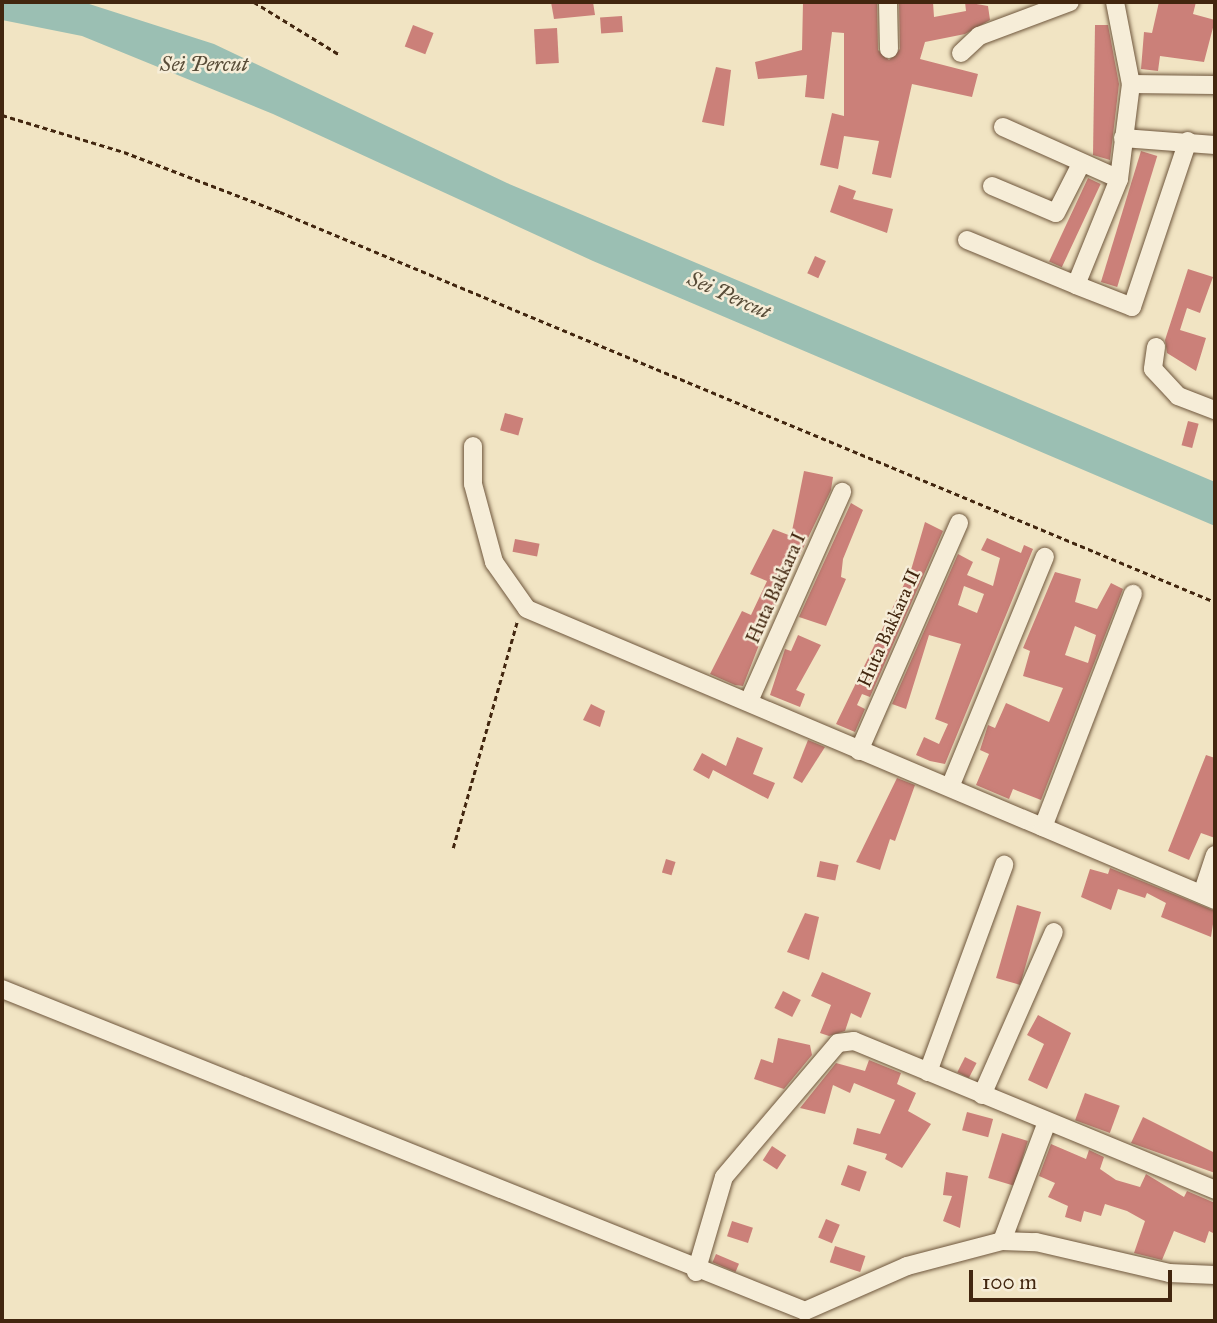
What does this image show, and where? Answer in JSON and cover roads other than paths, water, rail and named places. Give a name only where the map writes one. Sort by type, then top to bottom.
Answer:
[{"type":"street","points":[[888,2],[889,50]]},
{"type":"street","points":[[961,53],[979,36],[1039,7],[1070,2]]},
{"type":"street","points":[[1076,285],[1119,179],[1131,84],[1115,2]]},
{"type":"street","points":[[1131,84],[1215,85]]},
{"type":"street","points":[[1003,127],[1119,179]]},
{"type":"street","points":[[1123,138],[1215,145]]},
{"type":"street","points":[[967,240],[1076,285],[1124,309],[1132,307],[1188,141]]},
{"type":"street","points":[[992,186],[1056,213],[1081,164]]},
{"type":"street","points":[[1156,347],[1151,363],[1162,379],[1178,396],[1215,410]]},
{"type":"street","points":[[473,446],[473,484],[494,562],[527,609],[1208,897],[1215,855]]},
{"type":"street","name":"Huta Bakkara I","points":[[749,701],[842,492]]},
{"type":"street","name":"Huta Bakkara II","points":[[859,751],[959,523]]},
{"type":"street","points":[[950,787],[1045,557]]},
{"type":"street","points":[[1043,827],[1133,594]]},
{"type":"street","points":[[928,1072],[1004,865]]},
{"type":"street","points":[[982,1095],[1054,932]]},
{"type":"street","points":[[2,989],[696,1272],[805,1311],[906,1266],[1002,1241],[1036,1242],[1169,1273],[1215,1275]]},
{"type":"street","points":[[696,1272],[724,1177],[823,1053],[854,1041],[1215,1190]]},
{"type":"street","points":[[1002,1241],[1047,1122]]},
{"type":"water","name":"Sei Percut","points":[[2,2],[83,2],[214,44],[507,183],[1215,482],[1215,526],[593,261],[273,114],[82,36],[2,20]]}]
